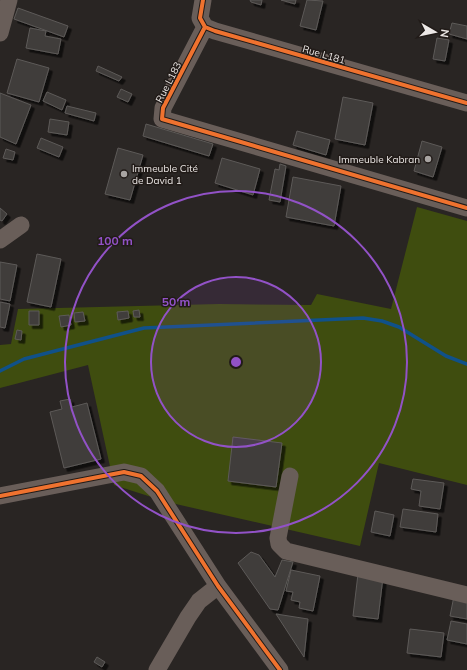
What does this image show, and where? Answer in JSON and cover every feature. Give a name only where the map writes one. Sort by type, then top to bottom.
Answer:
[{"type":"street","points":[[0,33],[9,0]]},
{"type":"street","points":[[202,0],[200,18],[205,27]]},
{"type":"street","name":"Rue L181","points":[[205,27],[467,103]]},
{"type":"street","name":"Rue L183","points":[[205,27],[163,108],[162,119],[467,208]]},
{"type":"street","points":[[0,240],[21,225]]},
{"type":"street","points":[[0,496],[124,472],[141,476],[157,491],[218,586],[281,670]]},
{"type":"street","points":[[290,476],[278,538],[279,544],[286,551],[467,596]]},
{"type":"street","points":[[157,670],[199,601],[218,586]]},
{"type":"green space","points":[[417,207],[467,221],[467,485],[379,463],[360,546],[167,502],[114,485],[88,365],[0,388],[0,345],[11,344],[18,309],[219,304],[311,305],[317,294],[391,309]]},
{"type":"building","points":[[250,0],[262,0],[261,5],[251,2]]},
{"type":"building","points":[[281,0],[296,0],[295,4]]},
{"type":"building","points":[[307,0],[323,1],[316,30],[300,26]]},
{"type":"building","points":[[18,8],[68,26],[64,37],[14,19]]},
{"type":"building","points":[[452,23],[467,26],[467,39],[449,34]]},
{"type":"building","points":[[30,28],[46,31],[45,36],[61,39],[58,54],[26,48]]},
{"type":"building","points":[[437,38],[449,40],[445,61],[433,59]]},
{"type":"building","points":[[17,59],[49,68],[39,102],[7,93]]},
{"type":"building","points":[[98,66],[122,77],[119,81],[96,71]]},
{"type":"building","points":[[121,89],[132,94],[128,102],[117,97]]},
{"type":"building","points":[[47,92],[66,100],[62,110],[43,101]]},
{"type":"building","points":[[0,93],[31,105],[16,144],[0,137]]},
{"type":"building","points":[[343,97],[373,103],[365,145],[335,139]]},
{"type":"building","points":[[67,106],[96,113],[94,121],[65,113]]},
{"type":"building","points":[[50,119],[69,122],[67,135],[48,132]]},
{"type":"building","points":[[146,124],[213,144],[209,156],[143,136]]},
{"type":"building","points":[[297,131],[330,140],[326,155],[293,145]]},
{"type":"building","points":[[41,138],[63,147],[59,157],[37,148]]},
{"type":"building","name":"Immeuble Kabran","points":[[422,141],[442,147],[433,177],[414,171]]},
{"type":"building","name":"Immeuble Cité de David 1","points":[[118,148],[143,155],[130,200],[105,194]]},
{"type":"building","points":[[6,149],[15,152],[13,160],[3,158]]},
{"type":"building","points":[[222,158],[260,169],[253,195],[215,183]]},
{"type":"building","points":[[280,164],[286,166],[280,202],[269,200],[275,169],[279,170]]},
{"type":"building","points":[[293,177],[341,186],[334,226],[286,217]]},
{"type":"building","points":[[0,208],[7,214],[2,221],[0,220]]},
{"type":"building","points":[[37,254],[61,259],[51,307],[27,302]]},
{"type":"building","points":[[0,262],[17,265],[10,301],[0,299]]},
{"type":"building","points":[[0,302],[10,304],[5,328],[0,327]]},
{"type":"building","points":[[139,310],[140,317],[134,317],[133,311]]},
{"type":"building","points":[[29,311],[39,311],[39,325],[29,325]]},
{"type":"building","points":[[128,311],[129,318],[118,320],[117,312]]},
{"type":"building","points":[[83,312],[85,321],[75,322],[74,313]]},
{"type":"building","points":[[69,315],[71,325],[61,327],[59,316]]},
{"type":"building","points":[[17,330],[22,331],[21,340],[15,339]]},
{"type":"building","points":[[70,399],[72,407],[87,403],[101,459],[64,468],[50,412],[62,409],[60,401]]},
{"type":"building","points":[[233,437],[282,443],[276,487],[228,481]]},
{"type":"building","points":[[413,479],[444,483],[440,509],[419,506],[421,491],[411,489]]},
{"type":"building","points":[[403,509],[438,514],[436,532],[400,527]]},
{"type":"building","points":[[375,511],[394,515],[390,536],[371,532]]},
{"type":"building","points":[[251,552],[259,555],[275,577],[282,560],[293,562],[278,610],[270,609],[238,563]]},
{"type":"building","points":[[291,570],[320,576],[313,611],[299,608],[300,602],[291,600],[293,592],[286,591]]},
{"type":"building","points":[[358,574],[383,577],[378,619],[353,616]]},
{"type":"building","points":[[454,596],[467,599],[467,619],[450,616]]},
{"type":"building","points":[[276,614],[308,619],[304,657]]},
{"type":"building","points":[[451,621],[467,624],[467,644],[447,640]]},
{"type":"building","points":[[410,629],[444,633],[441,657],[407,653]]},
{"type":"building","points":[[97,657],[105,662],[102,667],[94,662]]},
{"type":"waterway","points":[[0,371],[24,359],[144,328],[363,318],[382,321],[399,327],[446,356],[467,364]]},
{"type":"cycle path","points":[[203,0],[200,18],[205,27],[215,31],[467,103]]},
{"type":"cycle path","points":[[205,27],[163,108],[162,119],[467,208]]},
{"type":"cycle path","points":[[0,496],[124,472],[141,476],[157,491],[218,586],[280,670]]},
{"type":"place","name":"Immeuble Kabran","points":[[428,159]]},
{"type":"place","name":"Immeuble Cité de David 1","points":[[124,174]]}]
